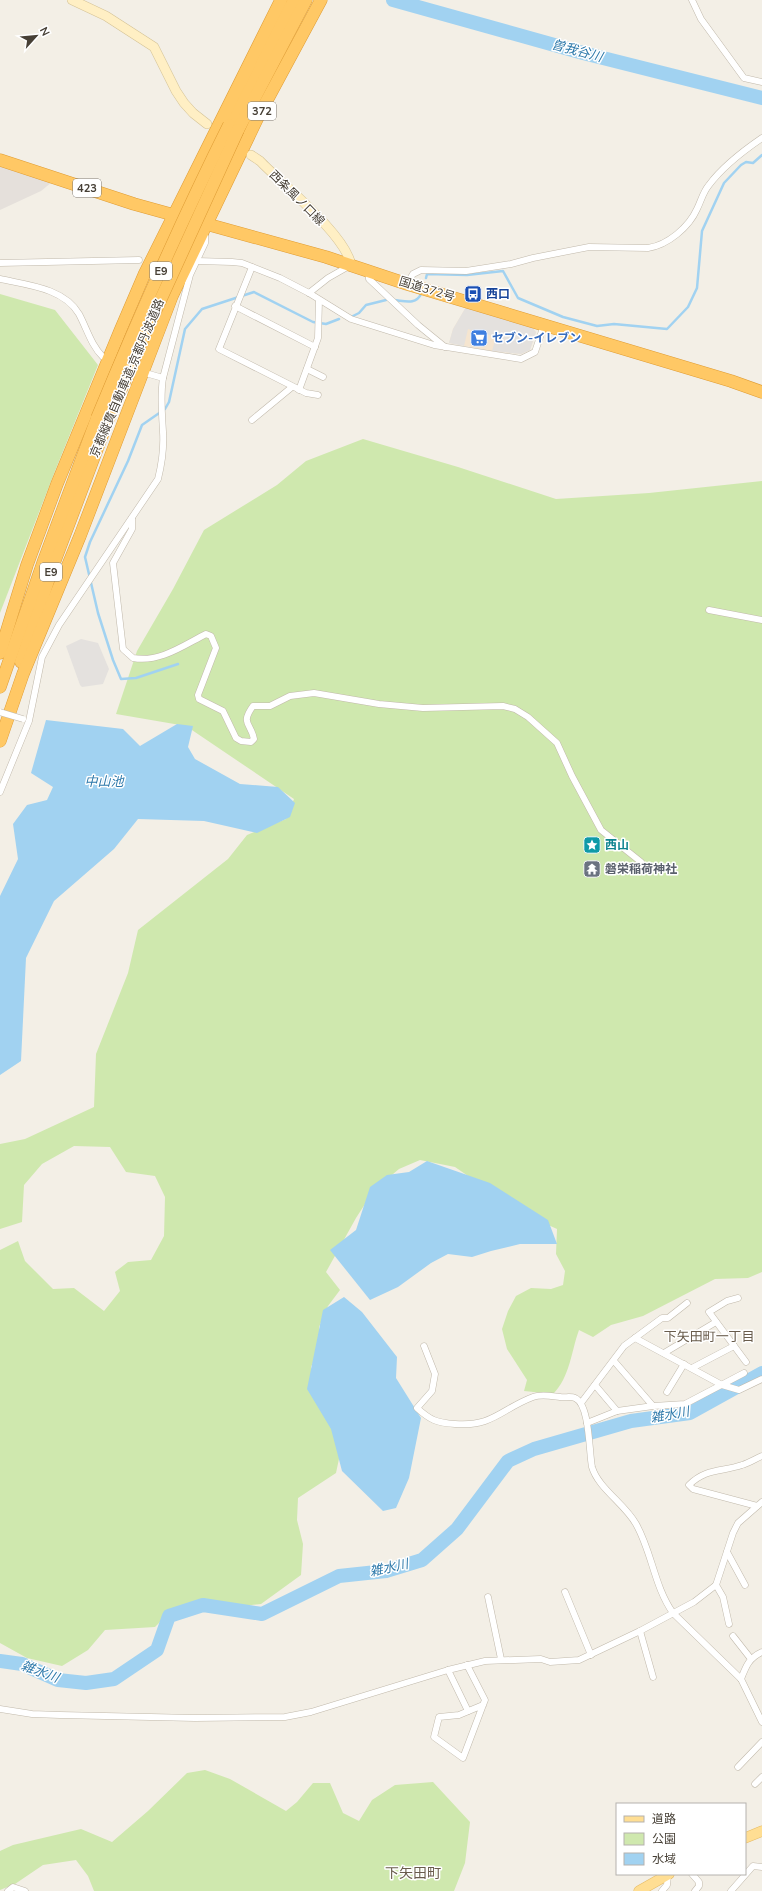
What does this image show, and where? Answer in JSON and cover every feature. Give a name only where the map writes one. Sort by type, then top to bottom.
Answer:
[{"type":"highway","name":"372","points":[[175,214],[282,0]]},
{"type":"highway","name":"京都縦貫自動車道;京都丹波道路","points":[[261,73],[294,0]]},
{"type":"highway","name":"京都縦貫自動車道;京都丹波道路","points":[[0,688],[46,552],[103,419],[195,195],[261,73],[306,0]]},
{"type":"highway","name":"372","points":[[206,224],[258,117],[321,0]]},
{"type":"highway","name":"423","points":[[0,160],[134,204],[175,214]]},
{"type":"highway","name":"国道372号","points":[[175,214],[368,270],[407,284],[731,380],[762,392]]},
{"type":"highway","points":[[0,653],[27,565],[57,484],[141,282],[175,214]]},
{"type":"highway","points":[[0,740],[23,674],[80,536],[172,296],[206,224]]},
{"type":"highway","name":"京都縦貫自動車道;京都丹波道路","points":[[0,726],[103,419]]},
{"type":"main road","points":[[72,0],[106,16],[154,47],[176,91],[184,103],[193,113],[207,124]]},
{"type":"main road","points":[[229,130],[237,145]]},
{"type":"main road","name":"西条風ノ口線","points":[[250,155],[260,161],[316,214],[345,251],[349,257],[351,265]]},
{"type":"main road","points":[[746,1838],[762,1831]]},
{"type":"main road","points":[[639,1891],[667,1875]]},
{"type":"street","points":[[692,0],[701,19],[744,78],[762,82]]},
{"type":"street","points":[[407,284],[414,274],[421,270],[466,271],[511,264],[540,256],[584,248],[648,248],[658,246],[674,236],[689,222],[707,188],[719,173],[745,150],[762,138]]},
{"type":"street","points":[[0,792],[26,720],[42,657],[59,625],[158,479],[163,459],[164,433],[160,394],[163,378],[188,282],[205,243],[206,224]]},
{"type":"street","points":[[0,263],[139,260]]},
{"type":"street","points":[[197,261],[232,262],[252,267],[280,278],[309,293],[351,319],[434,345],[521,359],[535,352],[544,325]]},
{"type":"street","points":[[309,293],[328,278],[351,265]]},
{"type":"street","points":[[252,267],[239,296],[219,349],[299,390],[318,395]]},
{"type":"street","points":[[368,270],[369,279],[418,325],[445,347]]},
{"type":"street","points":[[0,279],[53,292],[66,299],[78,313],[96,350],[103,357]]},
{"type":"street","points":[[299,390],[308,369],[318,338],[319,300]]},
{"type":"street","points":[[235,306],[315,347]]},
{"type":"street","points":[[308,369],[323,377]]},
{"type":"street","points":[[149,374],[163,378]]},
{"type":"street","points":[[252,420],[292,386]]},
{"type":"street","points":[[132,518],[132,529],[113,564],[123,649],[133,658],[158,656],[175,651],[206,634],[211,636],[216,648],[198,694],[199,699],[223,711],[227,716],[232,733],[236,738],[246,742],[251,742],[254,739],[247,721],[247,714],[253,706],[270,706],[290,696],[298,694],[314,693],[379,704],[423,708],[503,706],[515,709],[528,716],[557,742],[572,776],[601,830],[641,862]]},
{"type":"street","points":[[709,610],[762,620]]},
{"type":"street","points":[[0,712],[26,720]]},
{"type":"street","points":[[738,1298],[727,1301],[708,1312],[746,1362]]},
{"type":"street","points":[[581,1403],[624,1346],[662,1318],[668,1318],[688,1303]]},
{"type":"street","points":[[664,1353],[716,1322]]},
{"type":"street","points":[[635,1338],[722,1385],[739,1390],[762,1379]]},
{"type":"street","points":[[424,1346],[435,1374],[432,1391],[417,1408],[428,1418],[443,1424],[476,1425],[489,1421],[533,1397],[544,1396],[575,1398],[581,1403],[587,1423],[592,1467],[600,1482],[628,1511],[636,1524],[644,1539],[666,1603],[673,1613],[741,1679],[762,1722]]},
{"type":"street","points":[[692,1368],[734,1346]]},
{"type":"street","points":[[614,1361],[653,1406]]},
{"type":"street","points":[[667,1392],[684,1364]]},
{"type":"street","points":[[587,1423],[617,1412],[653,1406],[685,1404],[744,1373]]},
{"type":"street","points":[[595,1385],[617,1412]]},
{"type":"street","points":[[760,1504],[693,1489],[689,1484],[698,1476],[717,1470],[742,1465],[762,1456]]},
{"type":"street","points":[[0,1709],[32,1714],[60,1715],[285,1718],[312,1712],[448,1670],[485,1661],[541,1658],[550,1662],[579,1660],[640,1631],[694,1602],[716,1585],[733,1533],[738,1523],[760,1504]]},
{"type":"street","points":[[727,1552],[746,1585]]},
{"type":"street","points":[[716,1585],[723,1597],[729,1624]]},
{"type":"street","points":[[565,1592],[591,1655]]},
{"type":"street","points":[[488,1596],[501,1659]]},
{"type":"street","points":[[640,1631],[653,1677]]},
{"type":"street","points":[[733,1636],[751,1659]]},
{"type":"street","points":[[741,1679],[751,1659],[762,1652]]},
{"type":"street","points":[[467,1665],[485,1700],[463,1758],[434,1737],[439,1717],[460,1715],[483,1705]]},
{"type":"street","points":[[448,1670],[468,1711]]},
{"type":"street","points":[[738,1767],[762,1742]]},
{"type":"street","points":[[755,1784],[762,1777]]},
{"type":"street","points":[[746,1875],[753,1866],[762,1867]]},
{"type":"street","points":[[662,1891],[667,1885],[669,1875]]},
{"type":"street","points":[[693,1875],[699,1882],[699,1886],[695,1891]]},
{"type":"street","points":[[734,1890],[746,1875]]},
{"type":"street","points":[[8,1891],[13,1887],[25,1891]]},
{"type":"shaded area","points":[[0,166],[52,182],[41,191],[0,210]]},
{"type":"shaded area","points":[[466,307],[536,332],[530,350],[521,354],[491,351],[449,343],[453,329]]},
{"type":"shaded area","points":[[466,307],[532,327],[536,332],[530,350],[521,354],[492,351],[496,337],[468,329],[464,346],[449,343],[453,329]]},
{"type":"shaded area","points":[[81,639],[98,643],[109,669],[103,684],[82,687],[80,685],[66,646]]},
{"type":"green space","points":[[0,294],[55,310],[98,365],[0,613]]},
{"type":"green space","points":[[363,439],[458,467],[556,499],[649,493],[762,481],[762,1272],[748,1278],[715,1279],[643,1316],[611,1325],[593,1337],[579,1330],[567,1372],[559,1387],[553,1394],[524,1391],[527,1380],[507,1349],[502,1329],[508,1311],[516,1296],[531,1288],[551,1289],[563,1285],[565,1271],[556,1254],[557,1229],[522,1213],[455,1167],[420,1160],[399,1169],[374,1190],[356,1218],[326,1272],[340,1290],[328,1306],[319,1327],[320,1346],[311,1367],[340,1454],[336,1473],[298,1498],[297,1520],[303,1544],[301,1575],[261,1604],[242,1606],[209,1600],[173,1609],[155,1627],[105,1630],[88,1650],[62,1666],[27,1658],[0,1643],[0,1250],[18,1241],[25,1261],[53,1289],[74,1288],[104,1311],[120,1291],[115,1272],[128,1262],[151,1260],[164,1236],[165,1197],[155,1176],[126,1172],[110,1147],[74,1146],[42,1164],[24,1185],[22,1222],[0,1229],[0,1144],[25,1139],[94,1107],[96,1054],[128,973],[138,930],[228,859],[247,835],[286,819],[294,799],[186,726],[116,714],[137,651],[173,589],[204,530],[277,485],[306,461]]},
{"type":"green space","points":[[205,1770],[230,1779],[286,1811],[297,1802],[313,1783],[330,1783],[343,1813],[359,1821],[372,1800],[395,1785],[433,1782],[470,1822],[465,1863],[454,1891],[94,1891],[88,1876],[76,1860],[43,1865],[15,1884],[0,1890],[0,1851],[13,1845],[81,1829],[112,1842],[148,1811],[187,1773]]},
{"type":"water","name":"中山池","points":[[46,720],[123,729],[140,746],[177,724],[193,726],[188,747],[195,759],[240,784],[278,787],[295,803],[290,817],[257,833],[204,821],[138,819],[114,849],[54,901],[26,958],[21,1061],[0,1075],[0,896],[18,859],[13,824],[27,805],[47,800],[53,787],[31,773]]},
{"type":"water","points":[[427,1161],[490,1183],[548,1220],[557,1244],[520,1244],[472,1257],[448,1254],[431,1263],[398,1287],[370,1300],[330,1250],[356,1230],[370,1187],[387,1175],[409,1172]]},
{"type":"water","points":[[344,1297],[362,1312],[397,1357],[396,1378],[421,1418],[409,1478],[396,1508],[383,1511],[342,1471],[331,1429],[307,1389],[323,1310]]},
{"type":"waterway","name":"曽我谷川","points":[[393,0],[583,53],[762,98]]},
{"type":"waterway","points":[[426,278],[427,274],[467,275],[503,271],[518,298],[563,317],[597,326],[614,324],[667,329],[688,307],[697,288],[702,231],[724,183],[741,165],[746,162],[753,163],[762,155]]},
{"type":"waterway","points":[[178,664],[136,678],[121,679],[113,660],[98,613],[85,557],[90,542],[128,461],[142,425],[165,409],[169,402],[185,329],[202,309],[254,292],[313,322],[326,324],[339,319]]},
{"type":"waterway","points":[[394,300],[413,301],[416,300],[421,294]]},
{"type":"waterway","points":[[353,316],[359,313],[366,305],[386,300]]},
{"type":"waterway","name":"雑水川","points":[[0,1661],[22,1664],[58,1680],[86,1683],[114,1679],[157,1650],[169,1616],[203,1605],[262,1614],[339,1576],[386,1571],[422,1560],[457,1529],[508,1461],[534,1449],[631,1421],[690,1413],[762,1373]]},
{"type":"place","name":"西口","points":[[473,294]]},
{"type":"place","name":"セブン-イレブン","points":[[479,338]]},
{"type":"place","name":"西山","points":[[592,845]]},
{"type":"place","name":"磐栄稲荷神社","points":[[592,869]]},
{"type":"district","name":"下矢田町一丁目","points":[[709,1337]]},
{"type":"district","name":"下矢田町","points":[[413,1873]]}]
